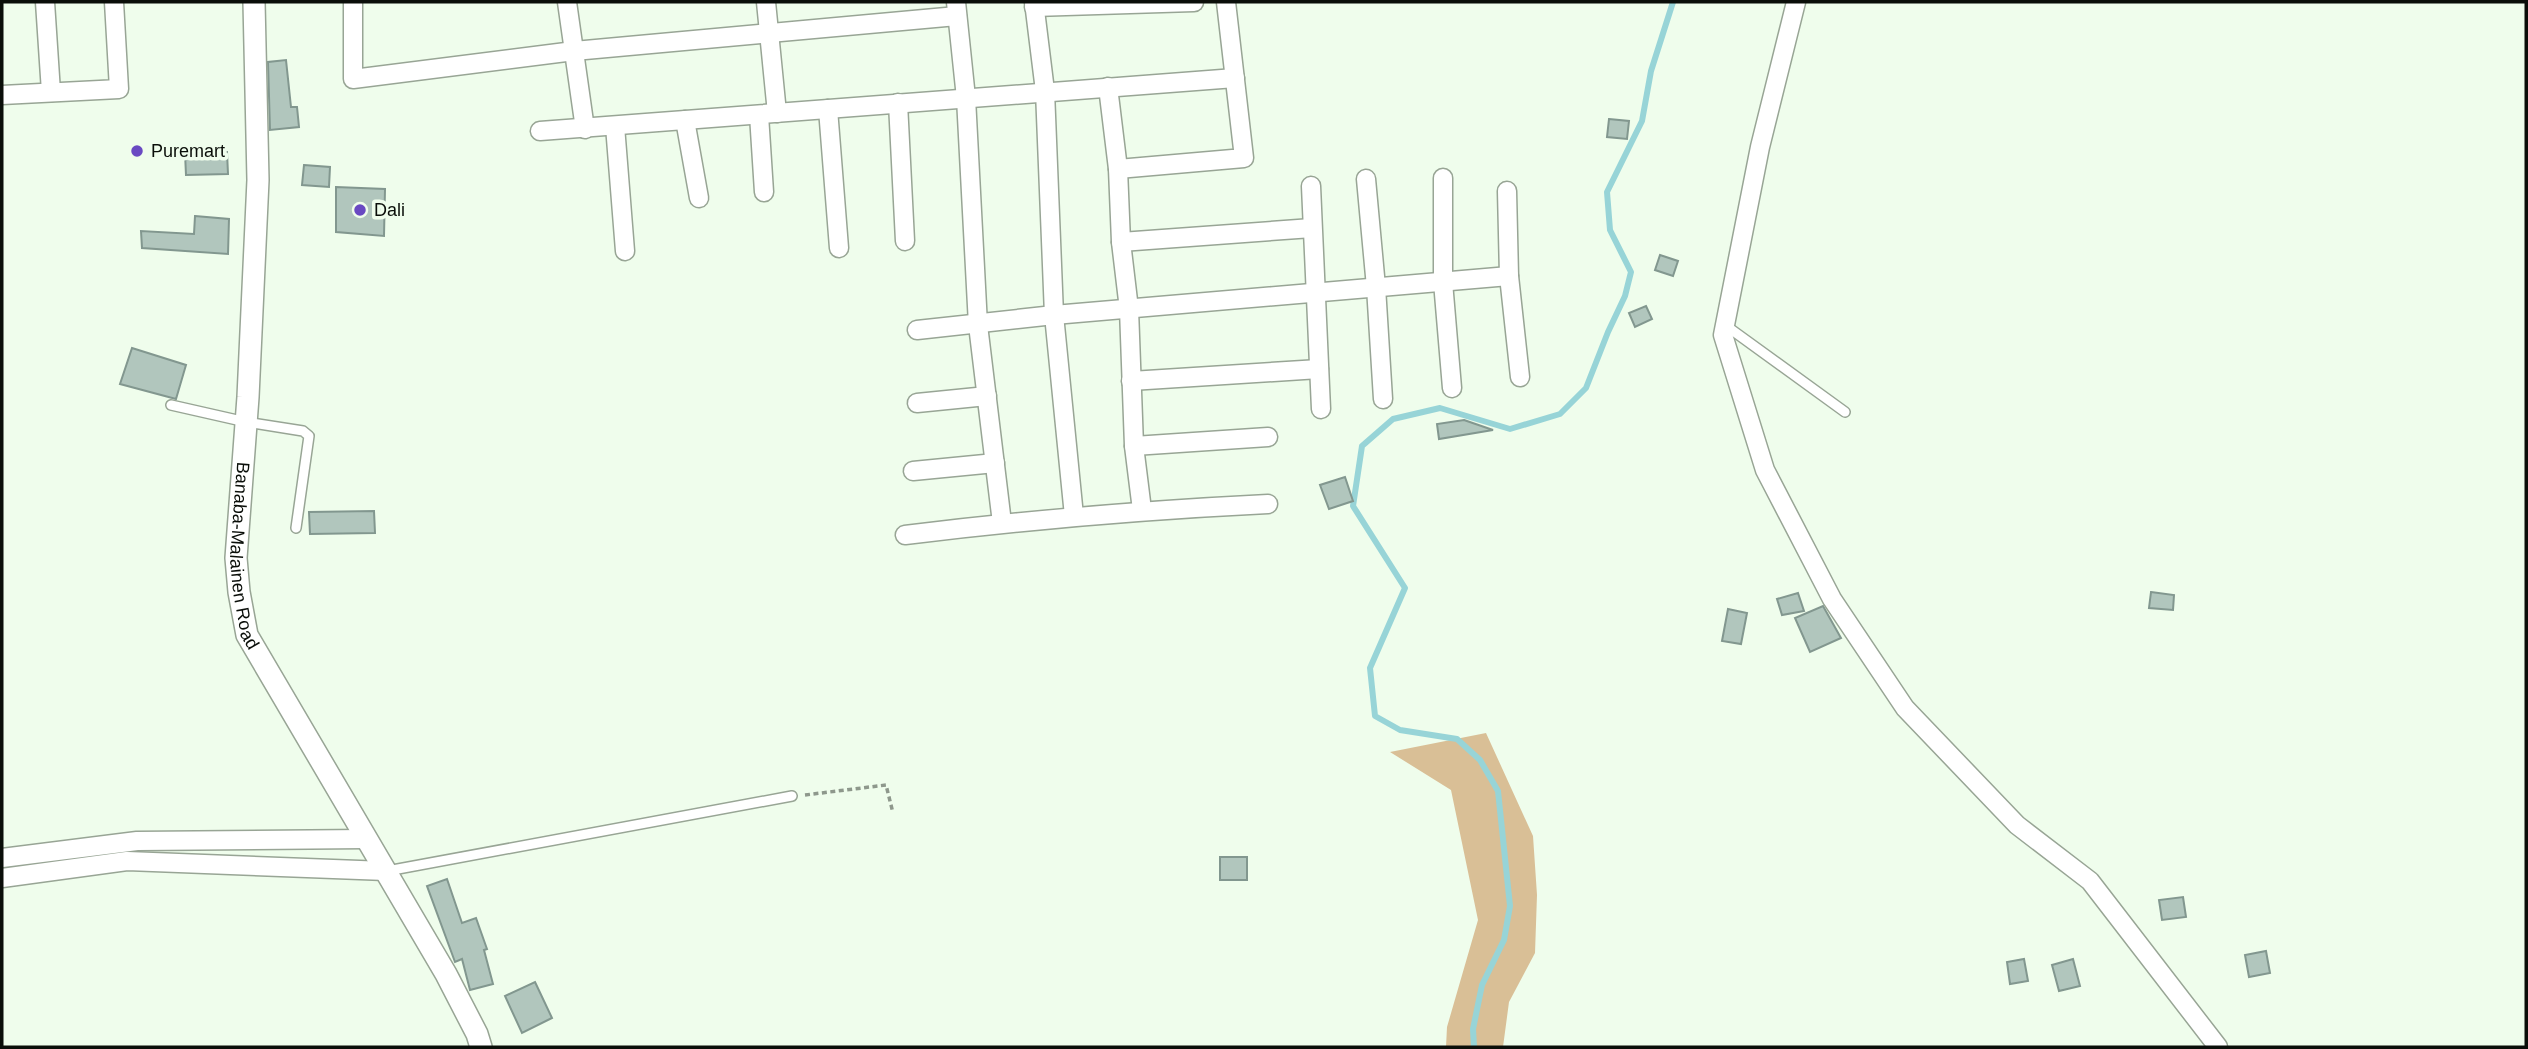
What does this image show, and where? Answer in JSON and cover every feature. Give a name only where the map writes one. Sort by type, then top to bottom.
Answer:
[{"type":"street","points":[[45,2],[51,92]]},
{"type":"street","points":[[2,95],[119,89],[114,2]]},
{"type":"street","name":"Banaba-Malainen Road","points":[[254,2],[258,180],[236,558],[247,635],[446,974],[481,1047]]},
{"type":"street","points":[[353,2],[353,79],[574,51],[770,33],[957,9],[966,98],[978,325],[1002,523]]},
{"type":"street","points":[[567,2],[585,129]]},
{"type":"street","points":[[766,2],[777,113]]},
{"type":"street","points":[[1074,516],[1054,315],[1045,91],[1034,4],[1194,2]]},
{"type":"street","points":[[1118,169],[1244,158],[1226,2]]},
{"type":"street","points":[[1796,2],[1760,147],[1723,335],[1765,470],[1832,599],[1905,708],[2017,825],[2090,881],[2218,1047]]},
{"type":"street","points":[[540,131],[1234,78]]},
{"type":"street","points":[[1108,87],[1118,169],[1121,242],[1129,309],[1134,446],[1142,510]]},
{"type":"street","points":[[898,103],[905,241]]},
{"type":"street","points":[[828,109],[839,248]]},
{"type":"street","points":[[759,115],[764,192]]},
{"type":"street","points":[[685,120],[699,198]]},
{"type":"street","points":[[615,126],[625,251]]},
{"type":"street","points":[[1443,178],[1443,282],[1452,388]]},
{"type":"street","points":[[1366,179],[1383,399]]},
{"type":"street","points":[[1311,186],[1321,409]]},
{"type":"street","points":[[1507,191],[1509,276],[1520,377]]},
{"type":"street","points":[[1121,242],[1312,228]]},
{"type":"street","points":[[917,330],[1054,315],[1509,276]]},
{"type":"street","points":[[1131,380],[1319,369]]},
{"type":"street","points":[[917,403],[987,396]]},
{"type":"street","points":[[1134,446],[1268,437]]},
{"type":"street","points":[[913,471],[995,463]]},
{"type":"street","points":[[905,535],[1142,510],[1268,504]]},
{"type":"street","points":[[2,858],[137,841],[366,839]]},
{"type":"street","points":[[2,878],[127,861],[386,871]]},
{"type":"lane","points":[[1725,325],[1845,412]]},
{"type":"lane","points":[[171,405],[246,422],[303,431],[309,436],[296,528]]},
{"type":"lane","points":[[386,871],[792,796]]},
{"type":"path","points":[[792,796],[887,785],[893,813]]},
{"type":"shaded area","points":[[1486,733],[1533,836],[1537,895],[1535,953],[1509,1002],[1503,1047],[1446,1047],[1447,1027],[1478,920],[1451,790],[1390,752]]},
{"type":"building","points":[[286,60],[291,107],[297,107],[299,127],[270,130],[268,62]]},
{"type":"building","points":[[1609,119],[1629,121],[1627,139],[1607,137]]},
{"type":"building","points":[[227,152],[228,174],[186,175],[185,153]]},
{"type":"building","points":[[304,165],[330,167],[329,187],[302,185]]},
{"type":"building","name":"Dali","points":[[336,187],[385,189],[384,236],[336,232]]},
{"type":"building","points":[[195,216],[229,219],[228,254],[142,248],[141,231],[194,234]]},
{"type":"building","points":[[1660,255],[1678,261],[1673,276],[1655,270]]},
{"type":"building","points":[[1646,306],[1652,319],[1635,327],[1629,313]]},
{"type":"building","points":[[132,348],[186,365],[176,399],[120,384]]},
{"type":"building","points":[[1464,420],[1493,430],[1439,439],[1437,424]]},
{"type":"building","points":[[1345,477],[1353,501],[1329,509],[1320,485]]},
{"type":"building","points":[[374,511],[375,533],[310,534],[309,512]]},
{"type":"building","points":[[2151,592],[2174,595],[2173,610],[2149,608]]},
{"type":"building","points":[[1798,593],[1804,611],[1782,615],[1777,599]]},
{"type":"building","points":[[1823,606],[1841,638],[1810,652],[1795,618]]},
{"type":"building","points":[[1728,609],[1747,613],[1741,644],[1722,641]]},
{"type":"building","points":[[1220,857],[1247,857],[1247,880],[1220,880]]},
{"type":"building","points":[[447,879],[462,923],[476,918],[487,949],[484,950],[493,984],[470,990],[462,959],[455,962],[427,886]]},
{"type":"building","points":[[2183,897],[2186,917],[2162,920],[2159,900]]},
{"type":"building","points":[[2266,951],[2270,973],[2249,977],[2245,955]]},
{"type":"building","points":[[2024,959],[2028,981],[2010,984],[2007,962]]},
{"type":"building","points":[[2073,959],[2080,986],[2059,991],[2052,965]]},
{"type":"building","points":[[535,982],[552,1018],[522,1033],[505,996]]},
{"type":"waterway","points":[[1474,1047],[1473,1029],[1482,985],[1504,940],[1510,906],[1498,791],[1480,760],[1457,739],[1400,730],[1375,716],[1370,668],[1405,588],[1353,506],[1362,446],[1393,419],[1440,408],[1510,429],[1560,414],[1586,388],[1625,296],[1631,272],[1610,230],[1607,192],[1642,121],[1651,71],[1673,2]]},
{"type":"place","name":"Puremart","points":[[137,151]]},
{"type":"place","name":"Dali","points":[[360,210]]}]
